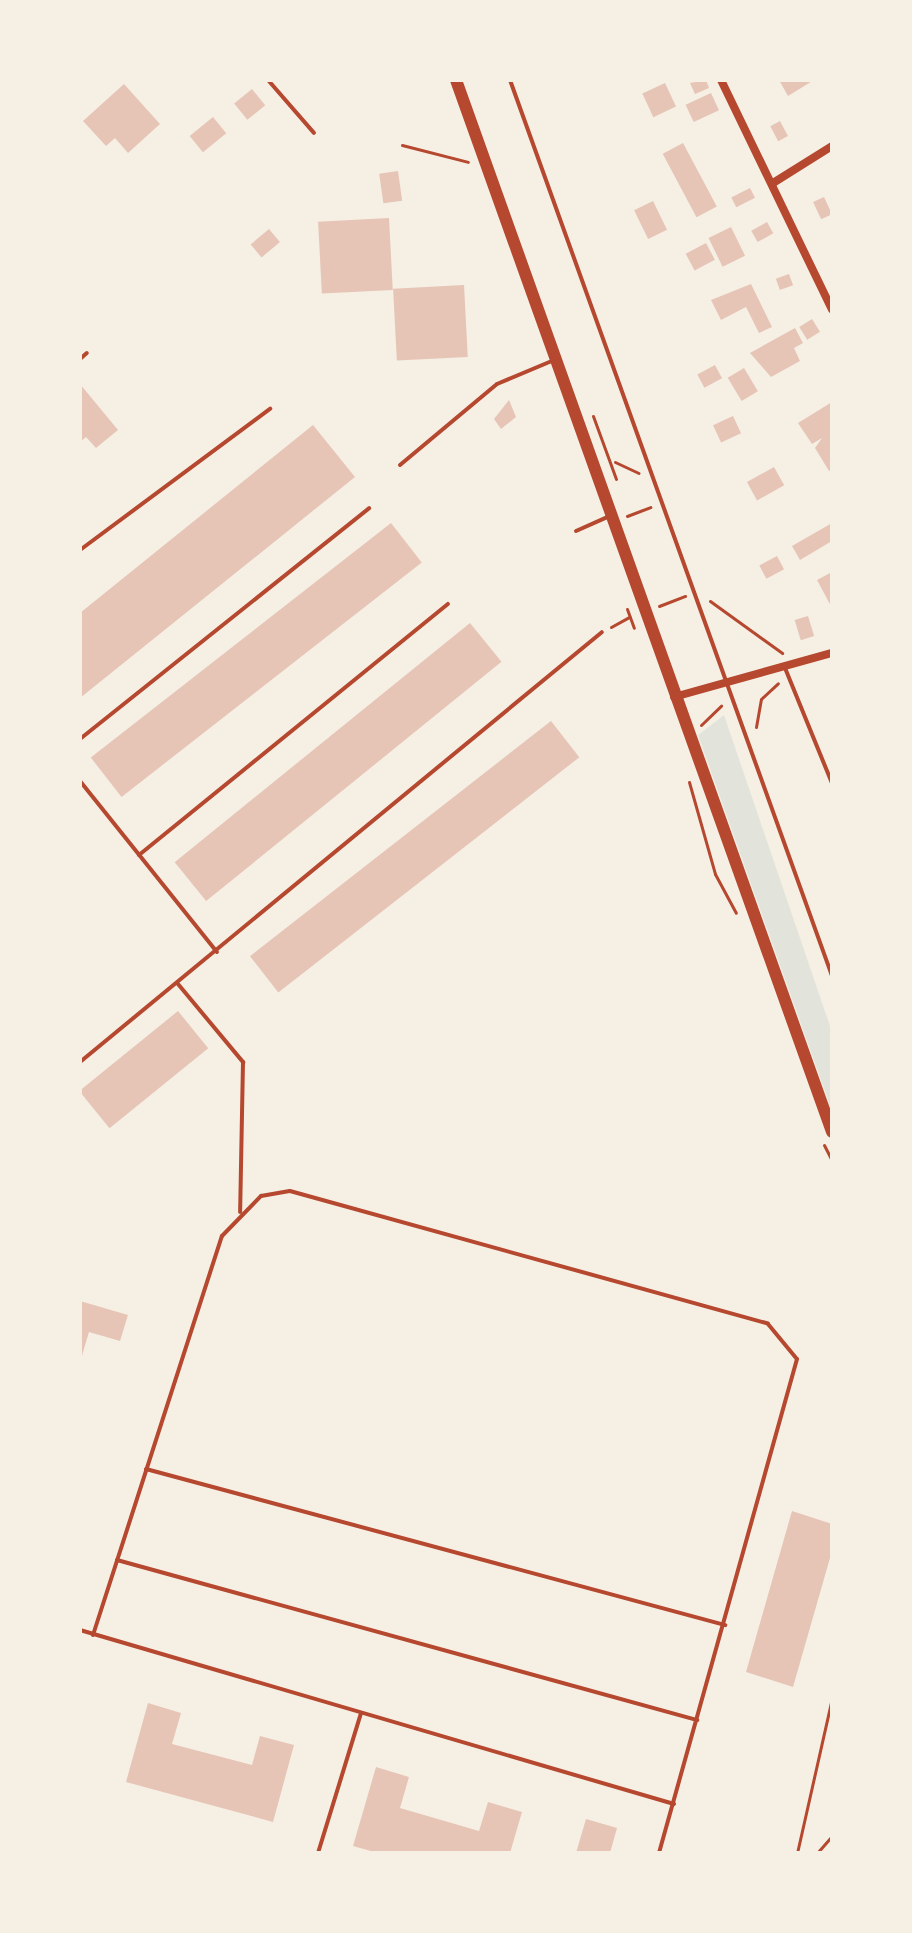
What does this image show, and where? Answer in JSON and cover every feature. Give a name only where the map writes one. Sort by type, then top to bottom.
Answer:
[{"type":"main road","points":[[456,80],[673,697],[832,1132]]},
{"type":"street","points":[[721,80],[832,310]]},
{"type":"street","points":[[773,183],[832,146]]},
{"type":"street","points":[[673,697],[832,653]]},
{"type":"lane","points":[[268,80],[314,133]]},
{"type":"lane","points":[[510,80],[718,684],[832,976]]},
{"type":"lane","points":[[80,359],[87,353]]},
{"type":"lane","points":[[400,465],[497,384],[556,359]]},
{"type":"lane","points":[[80,550],[270,409]]},
{"type":"lane","points":[[80,739],[369,508]]},
{"type":"lane","points":[[576,531],[611,515]]},
{"type":"lane","points":[[139,855],[448,604]]},
{"type":"lane","points":[[80,1062],[602,632]]},
{"type":"lane","points":[[784,666],[832,783]]},
{"type":"lane","points":[[80,781],[217,952]]},
{"type":"lane","points":[[178,984],[243,1062],[240,1212]]},
{"type":"lane","points":[[93,1635],[222,1236],[240,1212],[261,1196],[290,1191],[768,1324],[797,1359],[659,1853]]},
{"type":"lane","points":[[146,1469],[725,1625]]},
{"type":"lane","points":[[117,1560],[697,1720]]},
{"type":"lane","points":[[80,1630],[674,1804]]},
{"type":"lane","points":[[318,1853],[361,1713]]},
{"type":"path","points":[[402,145],[474,164]]},
{"type":"path","points":[[602,429],[615,462],[618,486]]},
{"type":"path","points":[[615,462],[639,474],[643,485]]},
{"type":"path","points":[[647,496],[656,522]]},
{"type":"path","points":[[677,582],[688,612]]},
{"type":"path","points":[[704,597],[783,654],[796,650]]},
{"type":"path","points":[[755,735],[761,699],[790,679]]},
{"type":"path","points":[[699,727],[722,707],[718,684]]},
{"type":"path","points":[[697,818],[715,874]]},
{"type":"path","points":[[797,1853],[832,1698]]},
{"type":"path","points":[[817,1853],[832,1836]]},
{"type":"shaded area","points":[[724,715],[832,1032],[832,1111],[698,735]]},
{"type":"building","points":[[706,80],[709,88],[695,94],[690,83]]},
{"type":"building","points":[[779,80],[814,80],[788,96]]},
{"type":"building","points":[[665,83],[676,107],[653,117],[642,94]]},
{"type":"building","points":[[124,84],[160,124],[128,153],[115,138],[106,146],[83,121]]},
{"type":"building","points":[[252,89],[265,105],[247,120],[234,103]]},
{"type":"building","points":[[711,93],[719,110],[694,122],[686,105]]},
{"type":"building","points":[[213,117],[226,133],[203,152],[190,136]]},
{"type":"building","points":[[780,121],[788,136],[778,141],[770,126]]},
{"type":"building","points":[[683,143],[717,207],[696,217],[663,154]]},
{"type":"building","points":[[398,171],[402,201],[383,203],[379,174]]},
{"type":"building","points":[[750,188],[755,198],[736,207],[731,198]]},
{"type":"building","points":[[824,197],[832,214],[821,219],[813,202]]},
{"type":"building","points":[[653,201],[667,230],[648,239],[634,210]]},
{"type":"building","points":[[389,218],[393,290],[322,294],[318,222]]},
{"type":"building","points":[[767,222],[773,233],[758,242],[751,231]]},
{"type":"building","points":[[731,227],[745,256],[723,267],[709,238]]},
{"type":"building","points":[[269,229],[280,242],[262,257],[251,244]]},
{"type":"building","points":[[706,243],[715,260],[695,271],[686,254]]},
{"type":"building","points":[[789,274],[793,285],[780,290],[776,279]]},
{"type":"building","points":[[751,284],[772,327],[759,333],[746,307],[721,320],[711,300]]},
{"type":"building","points":[[464,285],[468,357],[397,361],[393,289]]},
{"type":"building","points":[[812,319],[820,332],[807,340],[799,327]]},
{"type":"building","points":[[795,328],[803,343],[794,348],[800,361],[771,377],[750,353]]},
{"type":"building","points":[[715,365],[722,378],[704,388],[697,374]]},
{"type":"building","points":[[744,368],[758,391],[742,401],[728,378]]},
{"type":"building","points":[[80,384],[118,430],[96,448],[86,437],[80,442]]},
{"type":"building","points":[[509,400],[516,417],[501,429],[494,419]]},
{"type":"building","points":[[832,402],[832,469],[829,471],[815,448],[822,438],[812,444],[798,423]]},
{"type":"building","points":[[733,416],[741,433],[721,443],[713,425]]},
{"type":"building","points":[[313,425],[355,477],[80,698],[80,613]]},
{"type":"building","points":[[774,467],[784,485],[757,500],[747,482]]},
{"type":"building","points":[[391,523],[422,562],[122,797],[91,758]]},
{"type":"building","points":[[832,523],[832,541],[800,560],[792,546]]},
{"type":"building","points":[[777,556],[784,569],[766,579],[759,565]]},
{"type":"building","points":[[832,572],[832,608],[817,580]]},
{"type":"building","points":[[808,616],[814,636],[801,640],[795,620]]},
{"type":"building","points":[[470,623],[501,662],[206,901],[175,862]]},
{"type":"building","points":[[551,721],[579,757],[278,992],[250,956]]},
{"type":"building","points":[[178,1011],[208,1048],[110,1128],[80,1090]]},
{"type":"building","points":[[80,1301],[128,1315],[120,1341],[89,1332],[81,1359]]},
{"type":"building","points":[[792,1511],[832,1524],[832,1551],[793,1687],[746,1672]]},
{"type":"building","points":[[148,1703],[181,1713],[172,1744],[252,1765],[260,1736],[294,1745],[273,1822],[126,1782]]},
{"type":"building","points":[[376,1767],[409,1777],[400,1808],[479,1831],[488,1802],[522,1812],[510,1853],[378,1853],[353,1846]]},
{"type":"building","points":[[586,1819],[617,1828],[610,1853],[576,1853]]}]
